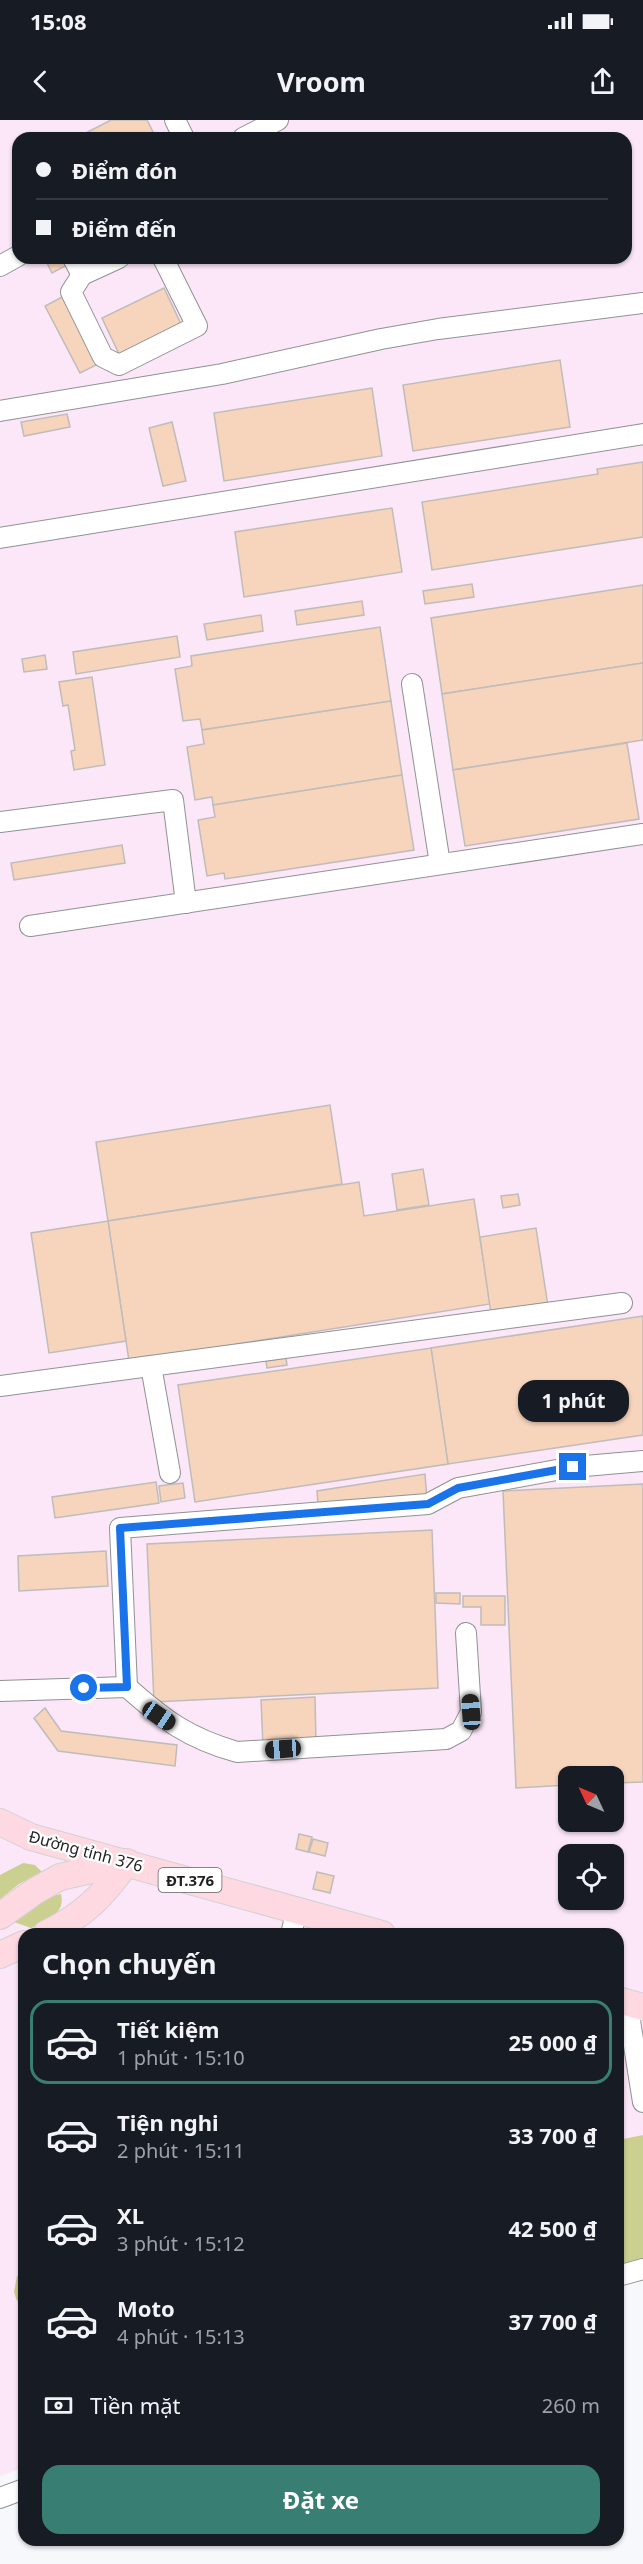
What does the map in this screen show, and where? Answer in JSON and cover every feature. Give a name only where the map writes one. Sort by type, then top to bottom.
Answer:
[{"type":"main road","name":"Đường tỉnh 376","points":[[0,1822],[30,1837],[127,1862],[294,1922],[338,1928]]},
{"type":"main road","points":[[0,1916],[34,1891],[60,1878],[127,1862]]},
{"type":"main road","points":[[56,1928],[83,1912],[106,1892],[127,1862]]},
{"type":"main road","points":[[0,1955],[18,1947]]},
{"type":"street","points":[[255,132],[278,120]]},
{"type":"street","points":[[78,267],[71,292],[103,357],[119,365],[197,326],[166,264]]},
{"type":"street","points":[[0,411],[222,374],[381,339],[438,329],[643,303]]},
{"type":"street","points":[[0,538],[643,434]]},
{"type":"street","points":[[412,684],[440,864]]},
{"type":"street","points":[[0,822],[173,800],[186,903]]},
{"type":"street","points":[[30,926],[643,834]]},
{"type":"street","points":[[0,1386],[621,1303]]},
{"type":"street","points":[[151,1366],[170,1473]]},
{"type":"street","points":[[127,1687],[120,1528],[428,1504],[458,1488],[573,1467],[643,1461]]},
{"type":"street","points":[[0,1691],[127,1687],[159,1716],[177,1728],[212,1745],[237,1752],[446,1739],[461,1731],[471,1712],[466,1633]]},
{"type":"street","points":[[629,2003],[643,2102]]},
{"type":"street","points":[[624,2274],[643,2269]]},
{"type":"street","points":[[0,2498],[18,2491]]},
{"type":"shaded area","points":[[0,120],[643,120],[643,2135],[624,2139],[624,1928],[18,1928],[18,2470],[0,2476]]},
{"type":"green space","points":[[23,1863],[35,1865],[42,1872],[19,1884],[0,1899],[0,1875]]},
{"type":"green space","points":[[61,1894],[61,1907],[54,1916],[31,1928],[14,1922],[35,1904]]},
{"type":"green space","points":[[643,2135],[643,2260],[624,2264],[624,2139]]},
{"type":"green space","points":[[18,2276],[17,2301],[14,2292]]},
{"type":"building","points":[[111,120],[147,120],[153,132],[88,132]]},
{"type":"building","points":[[48,264],[69,264],[52,273]]},
{"type":"building","points":[[164,288],[181,324],[119,354],[102,318]]},
{"type":"building","points":[[62,297],[98,364],[80,373],[45,306]]},
{"type":"building","points":[[560,360],[570,427],[413,451],[403,385]]},
{"type":"building","points":[[372,388],[382,456],[224,481],[214,413]]},
{"type":"building","points":[[67,414],[70,427],[24,436],[21,422]]},
{"type":"building","points":[[172,422],[186,481],[163,486],[149,428]]},
{"type":"building","points":[[643,462],[643,537],[432,570],[422,502],[598,474],[597,469]]},
{"type":"building","points":[[392,508],[402,572],[244,597],[235,532]]},
{"type":"building","points":[[472,584],[474,597],[425,604],[423,591]]},
{"type":"building","points":[[643,585],[643,663],[442,694],[431,618]]},
{"type":"building","points":[[362,601],[364,615],[297,625],[295,611]]},
{"type":"building","points":[[261,615],[263,631],[207,640],[204,624]]},
{"type":"building","points":[[380,627],[391,701],[202,730],[200,719],[183,721],[175,669],[192,666],[191,656]]},
{"type":"building","points":[[177,636],[180,657],[76,674],[73,652]]},
{"type":"building","points":[[45,655],[47,669],[24,672],[22,659]]},
{"type":"building","points":[[643,663],[643,740],[453,770],[442,694]]},
{"type":"building","points":[[92,677],[105,765],[74,770],[71,751],[75,750],[68,705],[63,706],[59,682]]},
{"type":"building","points":[[391,701],[402,775],[213,805],[212,797],[195,800],[187,747],[204,744],[202,730]]},
{"type":"building","points":[[627,743],[639,819],[465,846],[453,770]]},
{"type":"building","points":[[402,775],[414,850],[225,879],[224,873],[207,876],[198,820],[215,817],[213,805]]},
{"type":"building","points":[[122,845],[125,863],[14,880],[11,863]]},
{"type":"building","points":[[330,1105],[342,1184],[108,1221],[96,1142]]},
{"type":"building","points":[[423,1169],[429,1205],[397,1210],[392,1174]]},
{"type":"building","points":[[359,1182],[364,1216],[474,1199],[490,1304],[129,1361],[108,1221]]},
{"type":"building","points":[[518,1194],[520,1205],[503,1208],[501,1196]]},
{"type":"building","points":[[108,1221],[126,1341],[49,1353],[31,1233]]},
{"type":"building","points":[[536,1228],[548,1306],[491,1314],[480,1237]]},
{"type":"building","points":[[643,1316],[643,1435],[448,1464],[431,1348]]},
{"type":"building","points":[[431,1348],[448,1464],[195,1502],[178,1385]]},
{"type":"building","points":[[286,1358],[287,1365],[267,1368],[266,1361]]},
{"type":"building","points":[[425,1474],[427,1500],[318,1505],[317,1491]]},
{"type":"building","points":[[156,1482],[159,1503],[55,1518],[52,1497]]},
{"type":"building","points":[[183,1483],[185,1498],[161,1502],[159,1486]]},
{"type":"building","points":[[643,1484],[643,1782],[624,1783],[624,1766],[558,1766],[558,1786],[516,1788],[503,1491]]},
{"type":"building","points":[[432,1530],[438,1688],[154,1702],[147,1544]]},
{"type":"building","points":[[106,1551],[108,1586],[19,1591],[18,1556]]},
{"type":"building","points":[[436,1593],[460,1593],[460,1604],[436,1603]]},
{"type":"building","points":[[463,1596],[505,1596],[505,1625],[481,1625],[481,1607],[463,1607]]},
{"type":"building","points":[[315,1697],[316,1745],[263,1747],[261,1700]]},
{"type":"building","points":[[45,1708],[61,1731],[177,1745],[175,1766],[58,1751],[34,1718]]},
{"type":"building","points":[[299,1834],[312,1837],[308,1852],[296,1849]]},
{"type":"building","points":[[313,1839],[328,1843],[325,1856],[309,1852]]},
{"type":"building","points":[[317,1872],[334,1876],[330,1893],[313,1889]]},
{"type":"route","points":[[84,1688],[127,1687],[120,1528],[428,1504],[458,1488],[573,1467]]}]
